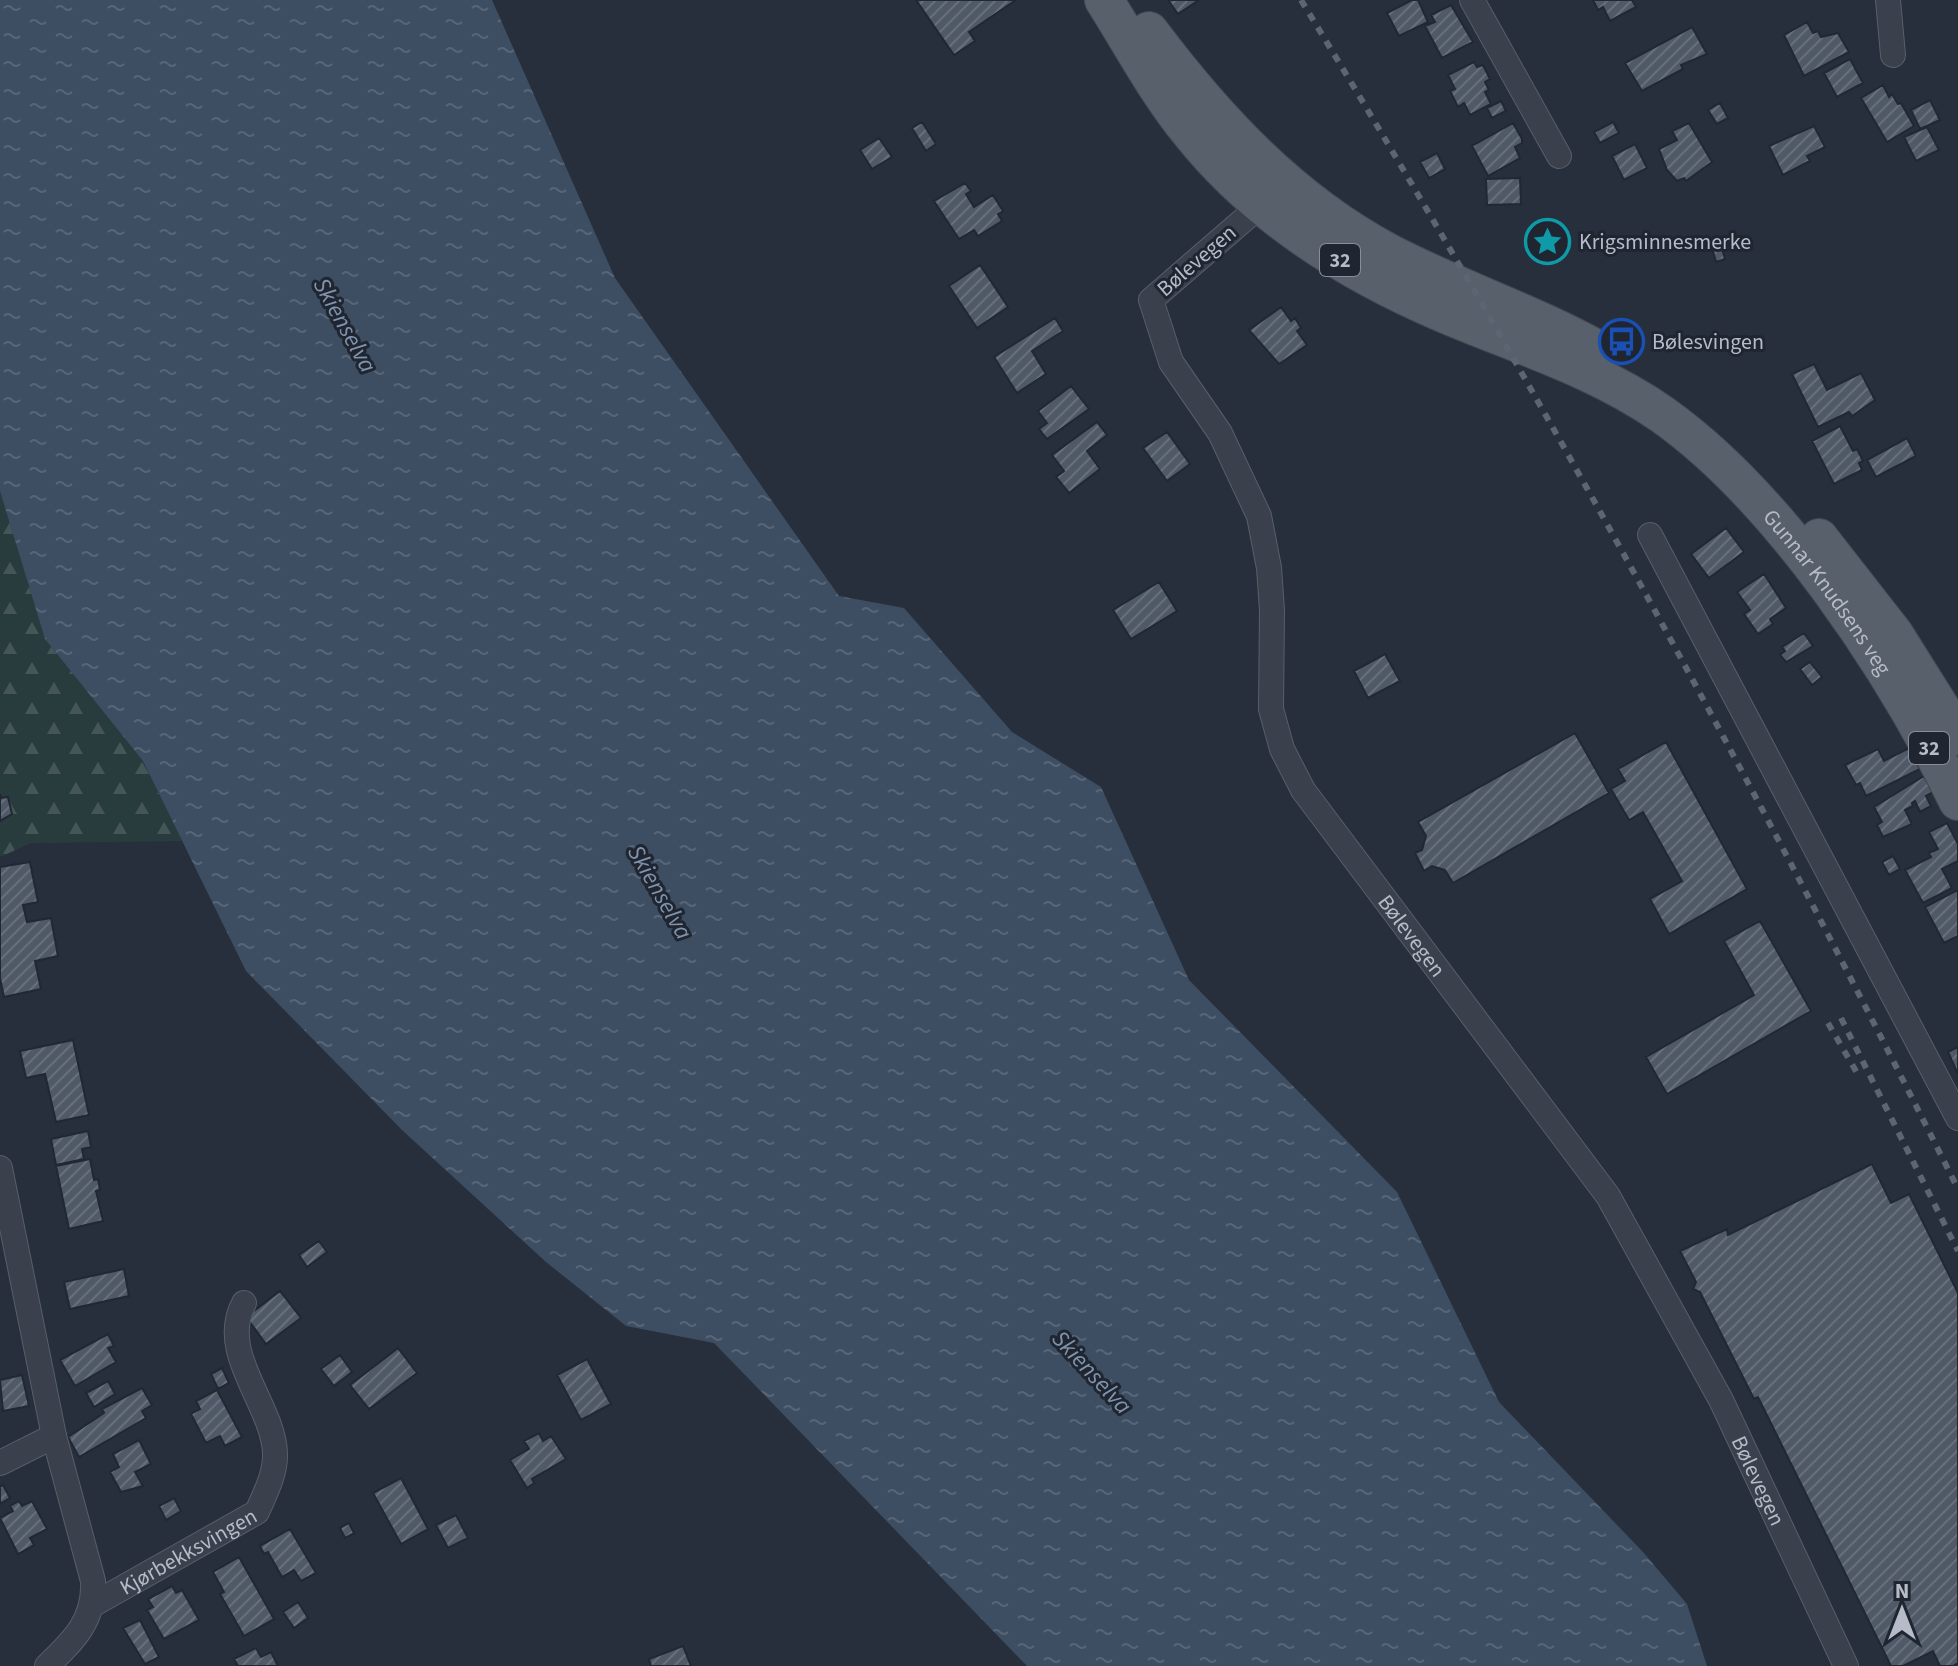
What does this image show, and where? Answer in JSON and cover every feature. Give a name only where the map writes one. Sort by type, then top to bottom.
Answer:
[{"type":"main road","name":"32","points":[[1104,0],[1189,132],[1220,167],[1274,194],[1327,215],[1388,253],[1593,347],[1660,401]]},
{"type":"main road","name":"32","points":[[1126,0],[1274,194]]},
{"type":"main road","name":"Gunnar Knudsens veg","points":[[1660,401],[1701,420],[1818,537],[1894,634],[1958,736]]},
{"type":"main road","name":"Gunnar Knudsens veg","points":[[1660,401],[1730,470],[1801,552],[1869,646],[1958,801]]},
{"type":"street","points":[[1472,0],[1559,156]]},
{"type":"street","points":[[1888,0],[1893,55]]},
{"type":"street","name":"Bølevegen","points":[[1274,194],[1151,300],[1171,362],[1220,433],[1259,516],[1272,610],[1271,709],[1282,749],[1310,800],[1608,1196],[1721,1400],[1846,1666]]},
{"type":"street","points":[[1650,535],[1958,1118]]},
{"type":"street","name":"Kjørbekksvingen","points":[[0,1168],[54,1436],[93,1581],[94,1604]]},
{"type":"street","name":"Kjørbekksvingen","points":[[47,1666],[71,1643],[94,1604],[257,1512],[268,1488],[275,1456],[239,1347],[238,1328],[244,1303]]},
{"type":"street","points":[[0,1463],[54,1436]]},
{"type":"green space","points":[[0,491],[45,639],[143,761],[182,841],[31,843],[0,857]]},
{"type":"water","name":"Skienselva","points":[[0,0],[492,0],[615,278],[839,596],[904,608],[1012,732],[1101,787],[1189,980],[1397,1192],[1499,1402],[1643,1552],[1687,1604],[1707,1666],[1027,1666],[714,1343],[626,1326],[546,1262],[402,1130],[246,971],[143,761],[45,639],[0,491]]},
{"type":"building","points":[[916,0],[1016,0],[969,32],[975,41],[954,55]]},
{"type":"building","points":[[1168,0],[1199,0],[1178,14]]},
{"type":"building","points":[[1418,0],[1428,22],[1399,36],[1387,13]]},
{"type":"building","points":[[1593,0],[1632,0],[1636,7],[1610,21],[1603,7],[1598,10]]},
{"type":"building","points":[[1451,5],[1473,42],[1442,58],[1425,26],[1435,22],[1431,15]]},
{"type":"building","points":[[1807,22],[1813,33],[1818,31],[1821,37],[1838,33],[1849,52],[1804,76],[1784,35]]},
{"type":"building","points":[[1692,27],[1707,54],[1681,65],[1683,69],[1642,91],[1625,63]]},
{"type":"building","points":[[1850,59],[1863,83],[1837,97],[1824,73]]},
{"type":"building","points":[[1474,62],[1477,67],[1483,65],[1490,79],[1485,82],[1489,90],[1485,92],[1491,104],[1470,115],[1464,103],[1458,107],[1450,91],[1455,89],[1448,75]]},
{"type":"building","points":[[1883,85],[1889,97],[1892,94],[1898,104],[1901,103],[1914,126],[1887,142],[1861,98]]},
{"type":"building","points":[[1930,100],[1940,120],[1920,129],[1911,110]]},
{"type":"building","points":[[1501,101],[1506,111],[1492,118],[1487,108]]},
{"type":"building","points":[[1720,103],[1728,118],[1717,124],[1708,110]]},
{"type":"building","points":[[922,122],[936,144],[926,151],[912,128]]},
{"type":"building","points":[[1613,122],[1619,133],[1600,143],[1594,132]]},
{"type":"building","points":[[1513,123],[1522,139],[1522,143],[1515,147],[1520,158],[1488,176],[1472,146]]},
{"type":"building","points":[[1689,123],[1712,162],[1686,181],[1684,178],[1677,181],[1667,170],[1659,149],[1677,140],[1672,131]]},
{"type":"building","points":[[1814,126],[1825,147],[1807,156],[1810,161],[1783,175],[1769,146]]},
{"type":"building","points":[[1927,127],[1939,150],[1916,161],[1904,137]]},
{"type":"building","points":[[879,138],[892,157],[872,169],[860,150]]},
{"type":"building","points":[[1635,144],[1647,168],[1624,180],[1612,156]]},
{"type":"building","points":[[1437,153],[1445,169],[1429,178],[1420,162]]},
{"type":"building","points":[[1520,178],[1521,204],[1487,205],[1486,179]]},
{"type":"building","points":[[965,183],[971,191],[966,194],[974,207],[993,195],[1003,211],[998,214],[1002,221],[978,236],[974,230],[959,239],[934,201]]},
{"type":"building","points":[[1720,242],[1725,259],[1716,262],[1711,244]]},
{"type":"building","points":[[980,265],[1008,307],[977,328],[949,286]]},
{"type":"building","points":[[1281,307],[1291,321],[1295,318],[1301,328],[1297,331],[1307,345],[1279,364],[1249,330]]},
{"type":"building","points":[[1055,318],[1063,331],[1032,351],[1046,374],[1017,393],[994,357]]},
{"type":"building","points":[[1632,326],[1642,333],[1637,340],[1627,334]]},
{"type":"building","points":[[1814,364],[1827,390],[1861,373],[1875,400],[1852,416],[1849,412],[1818,427],[1792,374]]},
{"type":"building","points":[[1071,386],[1089,409],[1047,439],[1039,429],[1047,423],[1038,411]]},
{"type":"building","points":[[1097,422],[1107,435],[1087,451],[1100,469],[1069,493],[1056,477],[1064,471],[1052,455]]},
{"type":"building","points":[[1840,426],[1853,451],[1857,449],[1863,461],[1859,463],[1862,470],[1834,484],[1812,441]]},
{"type":"building","points":[[1167,432],[1190,464],[1167,481],[1143,448]]},
{"type":"building","points":[[1907,438],[1916,456],[1876,477],[1867,460]]},
{"type":"building","points":[[1726,528],[1744,552],[1709,578],[1691,554]]},
{"type":"building","points":[[1764,574],[1786,608],[1770,619],[1773,624],[1758,634],[1744,614],[1750,610],[1737,592]]},
{"type":"building","points":[[1159,582],[1177,611],[1131,639],[1113,610]]},
{"type":"building","points":[[1804,633],[1813,646],[1786,662],[1780,655],[1785,651],[1782,647]]},
{"type":"building","points":[[1385,654],[1400,681],[1368,698],[1354,671]]},
{"type":"building","points":[[1810,662],[1822,677],[1812,685],[1800,669]]},
{"type":"building","points":[[1575,733],[1609,793],[1453,883],[1445,870],[1432,866],[1424,871],[1415,853],[1422,850],[1426,836],[1418,822]]},
{"type":"building","points":[[1666,742],[1747,889],[1669,934],[1650,899],[1682,881],[1643,812],[1629,820],[1611,789],[1625,781],[1618,769]]},
{"type":"building","points":[[1909,748],[1920,769],[1866,796],[1845,765],[1878,749],[1884,761]]},
{"type":"building","points":[[1924,776],[1933,792],[1926,796],[1931,806],[1920,812],[1915,801],[1905,810],[1912,824],[1883,837],[1877,825],[1882,822],[1874,807]]},
{"type":"building","points":[[0,794],[1,798],[8,797],[12,814],[0,821]]},
{"type":"building","points":[[1947,823],[1958,844],[1958,861],[1942,869],[1952,888],[1923,903],[1905,870],[1931,857],[1929,853],[1938,849],[1929,832]]},
{"type":"building","points":[[1893,856],[1900,869],[1889,875],[1882,862]]},
{"type":"building","points":[[30,862],[38,902],[23,905],[27,922],[51,918],[58,956],[35,961],[41,989],[4,997],[0,978],[0,867]]},
{"type":"building","points":[[1958,890],[1958,936],[1944,943],[1925,907]]},
{"type":"building","points":[[1760,921],[1811,1011],[1667,1094],[1646,1057],[1754,995],[1724,941]]},
{"type":"building","points":[[73,1040],[89,1115],[56,1122],[45,1074],[26,1078],[20,1051]]},
{"type":"building","points":[[1958,1047],[1958,1074],[1948,1052]]},
{"type":"building","points":[[88,1131],[91,1147],[82,1149],[84,1159],[56,1165],[51,1139]]},
{"type":"building","points":[[90,1159],[94,1180],[98,1179],[100,1190],[96,1191],[103,1221],[69,1229],[56,1166]]},
{"type":"building","points":[[1872,1164],[1891,1203],[1909,1194],[1958,1293],[1958,1663],[1953,1666],[1940,1666],[1933,1651],[1903,1666],[1891,1666],[1758,1397],[1754,1399],[1700,1292],[1693,1289],[1696,1282],[1680,1251],[1727,1229],[1728,1235]]},
{"type":"building","points":[[319,1241],[327,1252],[307,1267],[299,1255]]},
{"type":"building","points":[[124,1269],[129,1296],[70,1309],[64,1282]]},
{"type":"building","points":[[280,1291],[301,1318],[266,1344],[246,1317]]},
{"type":"building","points":[[108,1334],[114,1346],[108,1348],[116,1362],[75,1386],[60,1360]]},
{"type":"building","points":[[398,1348],[417,1373],[369,1409],[350,1385]]},
{"type":"building","points":[[340,1355],[352,1372],[334,1386],[321,1369]]},
{"type":"building","points":[[587,1359],[611,1404],[581,1420],[557,1375]]},
{"type":"building","points":[[222,1368],[229,1383],[218,1389],[211,1374]]},
{"type":"building","points":[[22,1375],[29,1406],[3,1411],[0,1380]]},
{"type":"building","points":[[108,1381],[115,1394],[94,1407],[86,1393]]},
{"type":"building","points":[[142,1388],[152,1405],[142,1411],[146,1418],[79,1457],[68,1437],[104,1413],[102,1409]]},
{"type":"building","points":[[217,1390],[242,1437],[225,1446],[220,1436],[206,1443],[191,1414],[200,1409],[196,1401]]},
{"type":"building","points":[[539,1433],[543,1441],[551,1436],[566,1459],[532,1479],[534,1483],[527,1488],[510,1460],[529,1449],[524,1441]]},
{"type":"building","points":[[139,1440],[151,1464],[135,1472],[143,1486],[121,1492],[110,1472],[119,1467],[113,1454]]},
{"type":"building","points":[[401,1478],[428,1529],[401,1544],[373,1493]]},
{"type":"building","points":[[3,1485],[10,1498],[0,1504],[0,1487]]},
{"type":"building","points":[[174,1498],[181,1511],[166,1520],[159,1506]]},
{"type":"building","points":[[19,1501],[22,1506],[32,1501],[47,1529],[30,1538],[34,1545],[18,1554],[0,1518],[13,1511],[10,1506]]},
{"type":"building","points":[[456,1515],[468,1538],[448,1548],[436,1525]]},
{"type":"building","points":[[349,1523],[354,1533],[345,1538],[340,1528]]},
{"type":"building","points":[[290,1529],[316,1573],[301,1581],[294,1570],[282,1577],[268,1552],[264,1554],[260,1546]]},
{"type":"building","points":[[239,1557],[274,1619],[244,1636],[220,1594],[224,1592],[213,1572]]},
{"type":"building","points":[[172,1586],[176,1593],[182,1590],[199,1620],[164,1639],[147,1610],[153,1607],[148,1599]]},
{"type":"building","points":[[298,1602],[308,1618],[294,1628],[283,1612]]},
{"type":"building","points":[[140,1620],[159,1657],[145,1664],[123,1628]]},
{"type":"building","points":[[683,1646],[691,1666],[651,1666],[649,1659]]},
{"type":"building","points":[[256,1648],[261,1657],[271,1652],[278,1666],[238,1666],[234,1659]]},
{"type":"railway","points":[[1301,0],[1560,439],[1803,887],[1958,1189]]},
{"type":"railway","points":[[1841,1018],[1958,1251]]},
{"type":"railway","points":[[1828,1023],[1860,1078]]},
{"type":"place","name":"Krigsminnesmerke","points":[[1548,241]]},
{"type":"place","name":"Bølesvingen","points":[[1621,341]]}]
